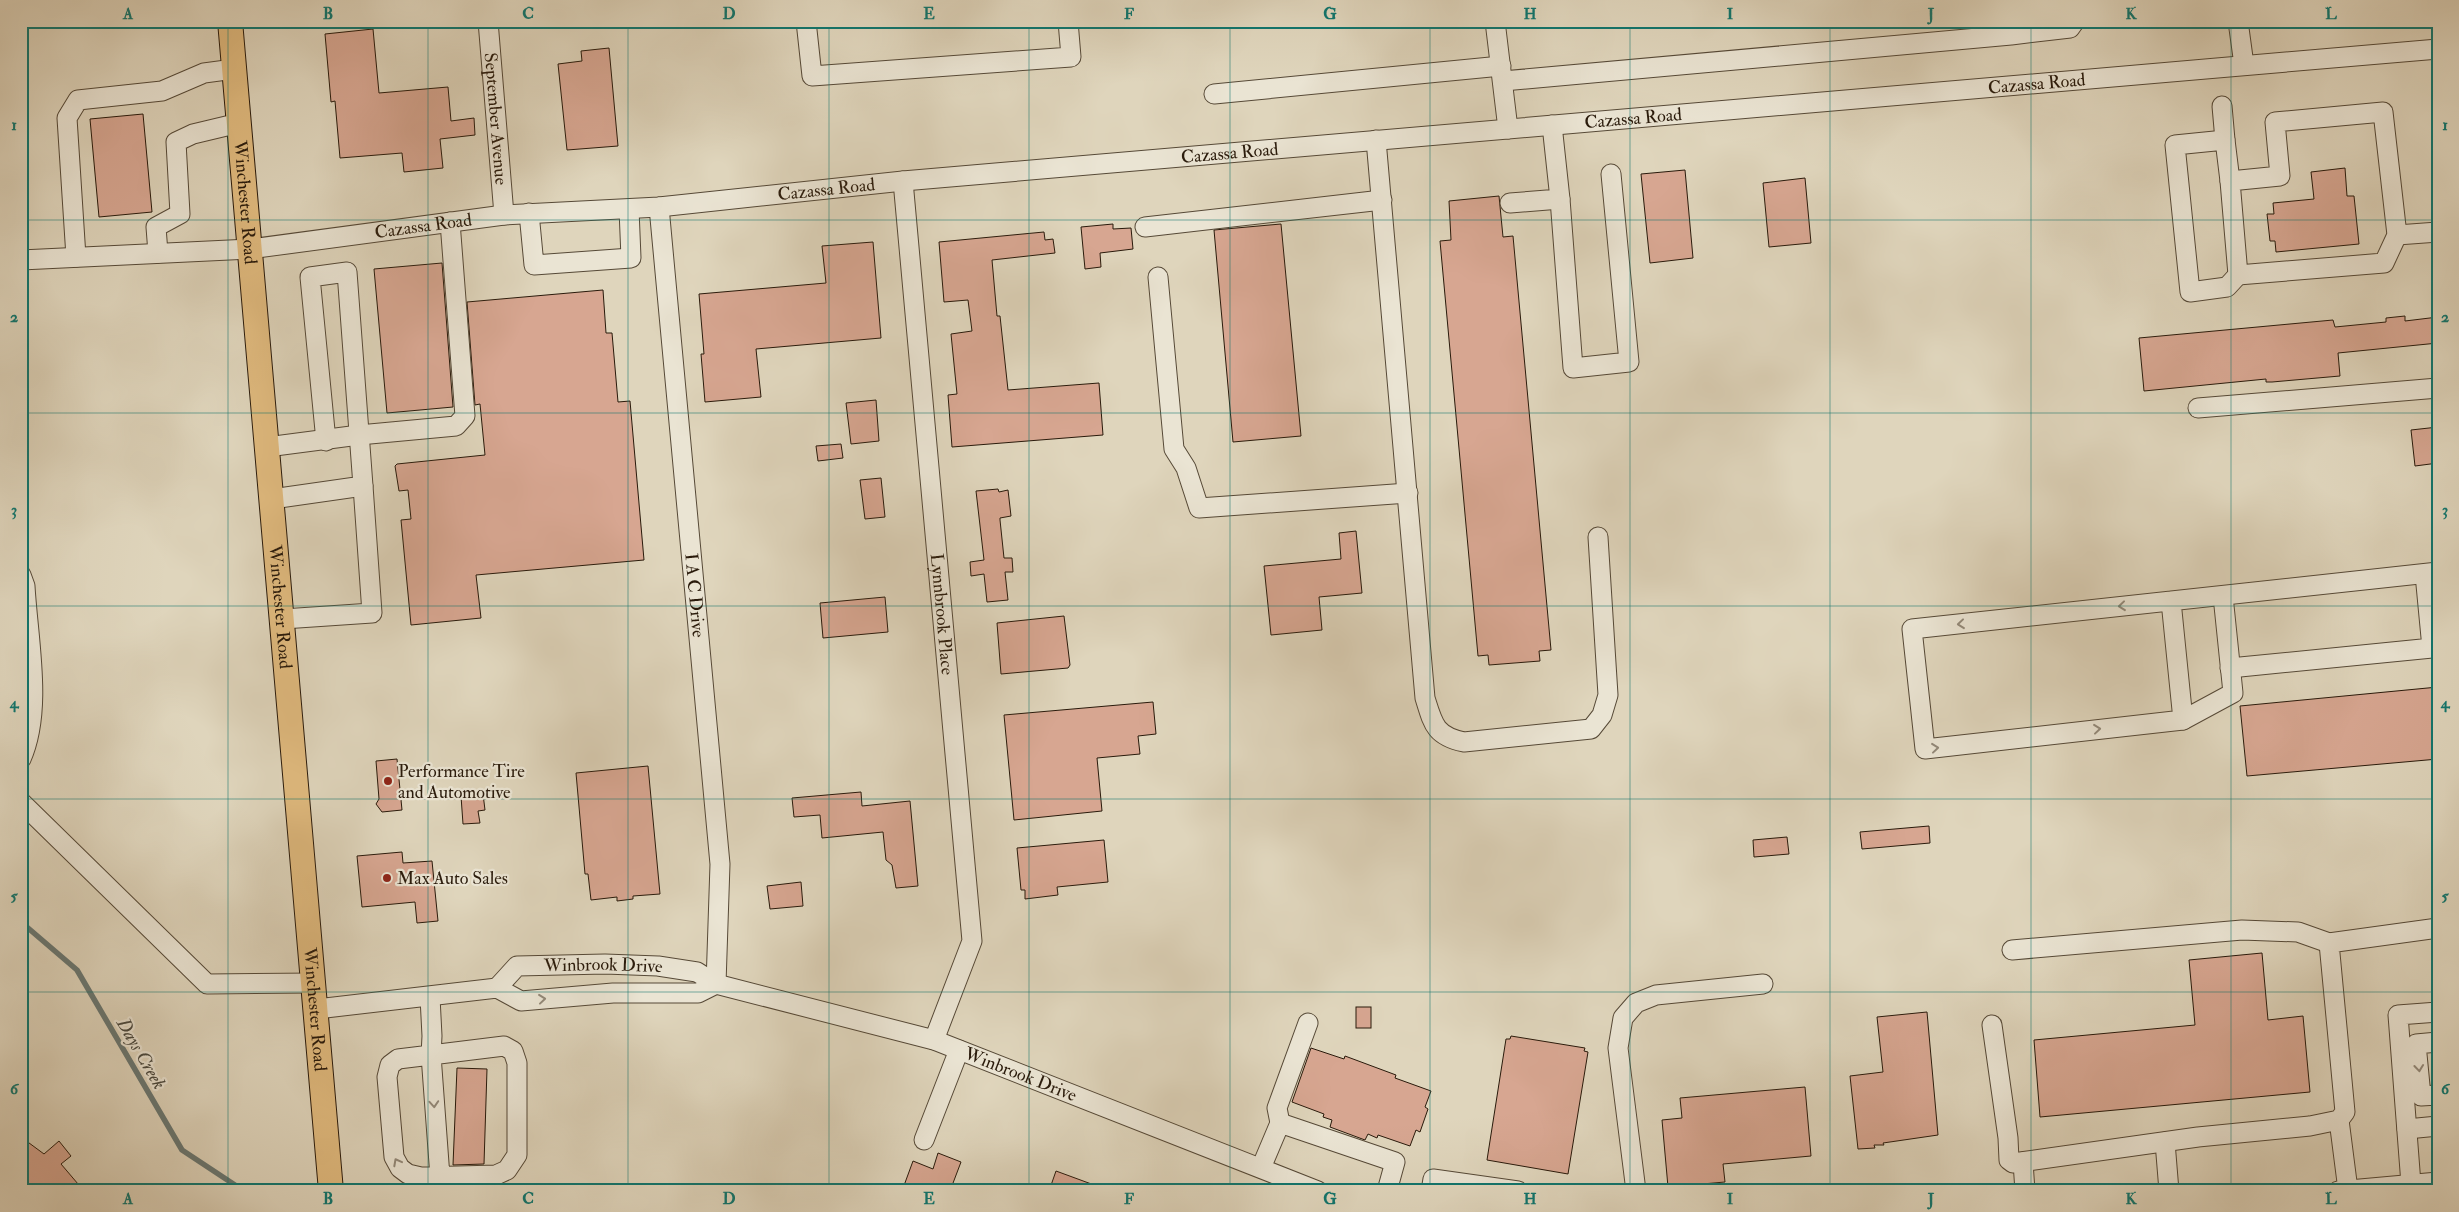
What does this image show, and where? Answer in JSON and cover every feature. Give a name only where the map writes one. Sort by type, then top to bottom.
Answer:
[{"type":"main road","name":"Winchester Road","points":[[230,21],[315,983],[330,1183]]},
{"type":"street","name":"September Avenue","points":[[488,21],[504,214]]},
{"type":"street","points":[[806,21],[812,76],[1071,57],[1068,21]]},
{"type":"street","points":[[1495,21],[1508,129]]},
{"type":"street","points":[[1214,94],[1502,73],[2017,28],[2070,28],[2075,21]]},
{"type":"street","points":[[2238,21],[2244,66]]},
{"type":"street","name":"Cazassa Road","points":[[21,260],[250,249],[504,214],[659,207],[903,181],[2438,49]]},
{"type":"street","points":[[76,257],[67,118],[78,100],[162,91],[204,73],[234,69]]},
{"type":"street","points":[[2222,106],[2238,275]]},
{"type":"street","points":[[2225,140],[2175,145],[2190,292],[2227,287],[2238,275],[2384,263],[2397,235],[2383,112],[2275,122],[2280,176],[2230,180]]},
{"type":"street","points":[[158,253],[156,227],[180,214],[176,142],[193,134],[239,123]]},
{"type":"street","points":[[1552,125],[1560,198],[1572,368],[1629,362],[1610,174]]},
{"type":"street","points":[[1376,140],[1425,698],[1434,726],[1449,739],[1464,742],[1591,729],[1602,715],[1608,695],[1598,536]]},
{"type":"street","name":"Lynnbrook Place","points":[[903,181],[972,941],[934,1040]]},
{"type":"street","points":[[1510,203],[1560,198]]},
{"type":"street","points":[[1145,227],[1382,200]]},
{"type":"street","name":"I A C Drive","points":[[659,207],[720,864],[716,984]]},
{"type":"street","points":[[530,214],[534,265],[631,258],[629,209]]},
{"type":"street","points":[[267,447],[326,441],[359,435],[456,426],[465,416],[450,222]]},
{"type":"street","points":[[2397,235],[2438,232]]},
{"type":"street","points":[[283,619],[372,613],[347,272],[310,277],[326,441]]},
{"type":"street","points":[[1158,277],[1174,449],[1186,468],[1199,508],[1408,493]]},
{"type":"street","points":[[2198,408],[2438,388]]},
{"type":"street","points":[[272,499],[363,486]]},
{"type":"street","points":[[2223,596],[2230,668],[2233,693],[2183,720],[1925,749],[1912,629],[2431,573],[2432,648],[2230,668]]},
{"type":"street","points":[[21,575],[25,586],[34,711],[28,743],[21,760]]},
{"type":"street","points":[[2171,601],[2183,720]]},
{"type":"street","points":[[21,802],[207,984],[315,983]]},
{"type":"street","points":[[2012,950],[2242,930],[2298,932],[2330,943],[2438,928]]},
{"type":"street","points":[[2330,943],[2345,1112],[2339,1120],[2343,1190],[2415,1186],[2407,1129],[2398,1015],[2438,1012]]},
{"type":"street","name":"Winbrook Drive","points":[[716,984],[698,993],[613,993],[521,1001],[497,988],[517,966],[549,964],[658,966],[697,972],[716,984],[934,1040],[1318,1191]]},
{"type":"street","points":[[1636,1191],[1618,1048],[1623,1018],[1636,1003],[1656,995],[1763,984]]},
{"type":"street","points":[[317,1009],[497,988]]},
{"type":"street","points":[[430,997],[432,1036],[430,1055],[440,1177]]},
{"type":"street","points":[[1261,1168],[1280,1123],[1277,1108],[1308,1023]]},
{"type":"street","points":[[1992,1025],[2008,1138],[2009,1160],[2012,1163],[2165,1142],[2310,1126],[2339,1120]]},
{"type":"street","points":[[2438,1042],[2416,1044],[2421,1096],[2438,1095]]},
{"type":"street","points":[[504,1046],[514,1051],[517,1063],[517,1155],[507,1170],[496,1175],[421,1177],[408,1174],[397,1162],[394,1157],[387,1077],[390,1065],[398,1059],[430,1055],[504,1046]]},
{"type":"street","points":[[924,1140],[959,1050]]},
{"type":"street","points":[[1280,1123],[1396,1162],[1387,1191]]},
{"type":"street","points":[[2407,1129],[2438,1126]]},
{"type":"street","points":[[2165,1142],[2169,1191]]},
{"type":"street","points":[[2023,1162],[2025,1191]]},
{"type":"street","points":[[1431,1191],[1434,1179],[1518,1191]]},
{"type":"building","points":[[373,29],[379,93],[448,87],[451,121],[474,118],[475,135],[440,139],[443,168],[404,172],[402,153],[340,158],[335,101],[331,102],[325,34]]},
{"type":"building","points":[[609,48],[618,146],[567,150],[558,64],[582,61],[581,51]]},
{"type":"building","points":[[143,114],[152,212],[99,217],[90,119]]},
{"type":"building","points":[[2345,168],[2347,196],[2354,196],[2359,244],[2276,252],[2275,241],[2270,241],[2267,214],[2274,214],[2273,203],[2314,199],[2311,172]]},
{"type":"building","points":[[1685,170],[1693,258],[1650,263],[1641,174]]},
{"type":"building","points":[[1805,178],[1811,243],[1769,247],[1763,183]]},
{"type":"building","points":[[1499,196],[1503,237],[1513,236],[1551,650],[1539,651],[1540,661],[1489,665],[1488,655],[1478,656],[1440,241],[1451,240],[1449,201]]},
{"type":"building","points":[[1113,224],[1113,229],[1131,228],[1133,249],[1100,253],[1101,267],[1085,269],[1081,227]]},
{"type":"building","points":[[1281,224],[1301,436],[1233,442],[1214,230]]},
{"type":"building","points":[[1044,232],[1045,240],[1053,239],[1055,253],[992,260],[997,316],[1000,316],[1008,390],[1099,383],[1103,435],[952,447],[948,395],[957,394],[951,334],[972,331],[968,300],[944,302],[939,242]]},
{"type":"building","points":[[873,242],[881,338],[756,349],[761,397],[705,402],[701,354],[704,354],[699,294],[826,283],[822,246]]},
{"type":"building","points":[[442,263],[453,407],[387,413],[374,269]]},
{"type":"building","points":[[603,290],[606,333],[612,333],[618,402],[630,401],[644,560],[476,575],[481,618],[411,625],[401,520],[411,519],[408,490],[399,491],[395,466],[397,464],[485,455],[480,404],[475,405],[467,302]]},
{"type":"building","points":[[2405,316],[2405,321],[2438,317],[2438,343],[2338,353],[2340,376],[2272,382],[2266,382],[2266,379],[2144,391],[2139,338],[2333,320],[2335,327],[2386,322],[2386,318]]},
{"type":"building","points":[[876,400],[879,441],[851,444],[846,403]]},
{"type":"building","points":[[2438,427],[2438,463],[2415,466],[2411,430]]},
{"type":"building","points":[[841,444],[843,458],[818,461],[816,446]]},
{"type":"building","points":[[881,478],[885,517],[865,519],[860,480]]},
{"type":"building","points":[[998,489],[999,492],[1008,490],[1011,516],[1000,518],[1000,520],[1004,558],[1012,558],[1013,572],[1005,572],[1008,600],[987,602],[984,574],[971,576],[970,562],[984,560],[976,491]]},
{"type":"building","points":[[1356,531],[1362,593],[1319,597],[1322,630],[1271,635],[1264,566],[1341,559],[1339,533]]},
{"type":"building","points":[[885,597],[888,632],[823,638],[820,603]]},
{"type":"building","points":[[1064,616],[1070,665],[1068,668],[1001,674],[997,623]]},
{"type":"building","points":[[2438,687],[2438,759],[2247,776],[2240,706]]},
{"type":"building","points":[[1153,702],[1156,734],[1138,736],[1140,754],[1097,758],[1102,811],[1014,820],[1004,715]]},
{"type":"building","points":[[397,759],[402,810],[382,812],[376,804],[379,799],[376,761]]},
{"type":"building","points":[[648,766],[660,894],[633,896],[633,899],[617,901],[617,897],[591,900],[588,874],[585,874],[576,773]]},
{"type":"building","points":[[861,792],[862,806],[910,801],[918,886],[896,888],[892,865],[886,860],[883,832],[822,838],[820,815],[794,817],[792,798]]},
{"type":"building","points":[[483,794],[485,810],[478,811],[480,823],[463,824],[461,796]]},
{"type":"building","points":[[1929,826],[1930,843],[1862,849],[1860,832]]},
{"type":"building","points":[[1787,837],[1789,854],[1754,857],[1753,840]]},
{"type":"building","points":[[1104,840],[1108,882],[1057,887],[1058,895],[1025,899],[1025,890],[1021,890],[1017,848]]},
{"type":"building","points":[[402,852],[403,863],[432,861],[438,921],[417,923],[415,902],[362,907],[357,856]]},
{"type":"building","points":[[801,882],[803,906],[770,909],[767,886]]},
{"type":"building","points":[[2262,953],[2268,1020],[2303,1016],[2310,1092],[2040,1117],[2034,1040],[2195,1025],[2189,960]]},
{"type":"building","points":[[1356,1007],[1371,1007],[1371,1028],[1356,1028]]},
{"type":"building","points":[[1927,1012],[1938,1135],[1883,1143],[1884,1145],[1874,1145],[1875,1148],[1858,1149],[1850,1076],[1883,1072],[1877,1017]]},
{"type":"building","points":[[1511,1036],[1585,1048],[1584,1051],[1588,1052],[1568,1174],[1487,1160],[1506,1039],[1510,1039]]},
{"type":"building","points":[[1311,1048],[1344,1059],[1345,1056],[1396,1075],[1395,1078],[1431,1091],[1425,1107],[1428,1109],[1420,1132],[1416,1130],[1410,1146],[1378,1135],[1377,1138],[1368,1134],[1365,1140],[1330,1127],[1332,1120],[1323,1117],[1324,1114],[1292,1102]]},
{"type":"building","points":[[457,1068],[487,1069],[484,1164],[453,1165]]},
{"type":"building","points":[[1805,1087],[1811,1156],[1723,1164],[1725,1182],[1668,1187],[1662,1120],[1682,1118],[1680,1098]]},
{"type":"building","points":[[21,1137],[44,1154],[59,1141],[71,1156],[61,1164],[84,1191],[35,1191],[21,1174]]},
{"type":"building","points":[[938,1153],[961,1162],[950,1191],[902,1191],[913,1161],[933,1169]]},
{"type":"building","points":[[1056,1171],[1105,1189],[1105,1191],[1049,1191]]},
{"type":"waterway","name":"Days Creek","points":[[21,922],[77,970],[182,1150],[244,1191]]},
{"type":"place","name":"Performance Tire and Automotive","points":[[388,781]]},
{"type":"place","name":"Max Auto Sales","points":[[387,878]]}]
